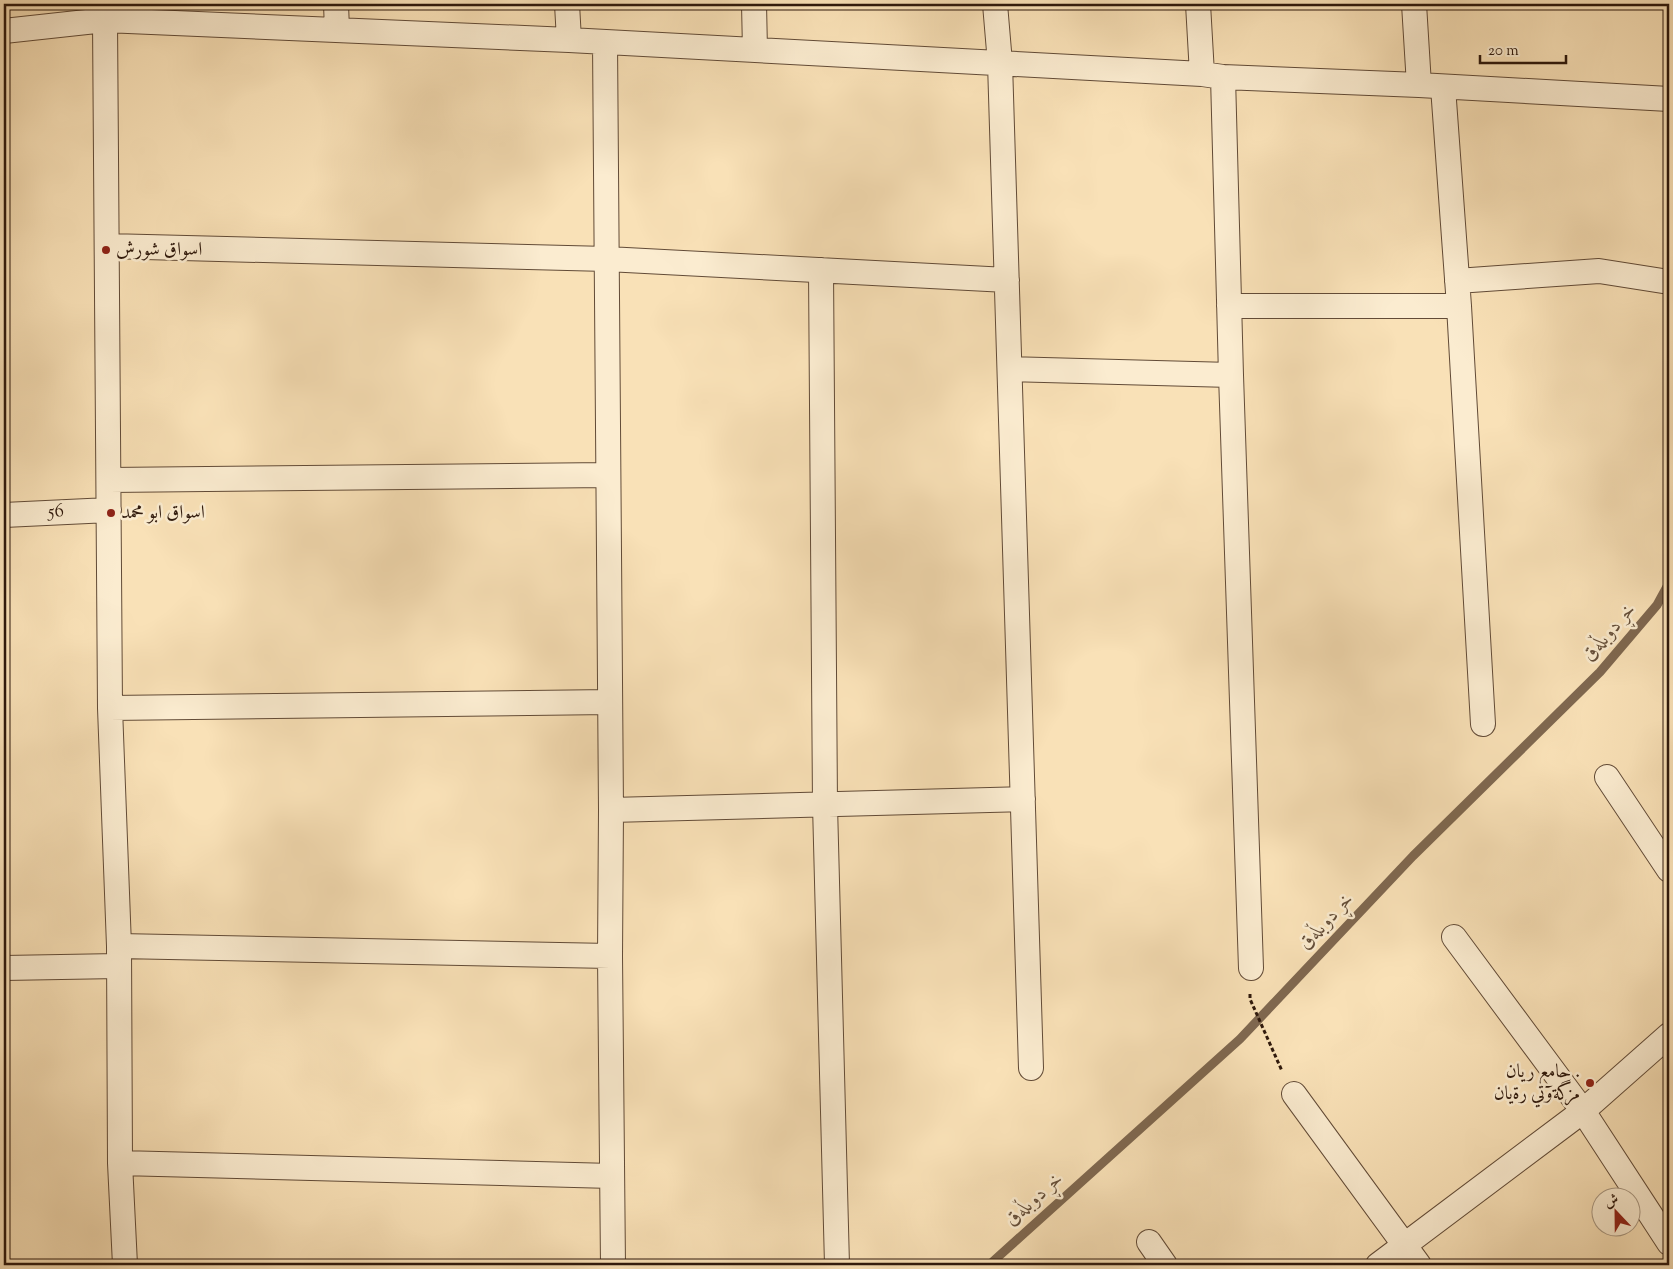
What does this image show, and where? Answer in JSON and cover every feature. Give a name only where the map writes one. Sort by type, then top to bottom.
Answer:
[{"type":"street","points":[[336,4],[337,30]]},
{"type":"street","points":[[567,4],[569,40]]},
{"type":"street","points":[[754,4],[755,50]]},
{"type":"street","points":[[995,4],[1000,63],[1031,1068]]},
{"type":"street","points":[[1198,4],[1213,75],[1229,306],[1250,968]]},
{"type":"street","points":[[1414,4],[1419,85]]},
{"type":"street","points":[[104,12],[110,708],[119,956],[120,1163],[125,1265]]},
{"type":"street","points":[[4,32],[104,12],[337,30],[569,40],[1669,99]]},
{"type":"street","points":[[605,42],[611,810],[610,956],[614,1265]]},
{"type":"street","points":[[1444,87],[1459,306],[1483,724]]},
{"type":"street","points":[[107,246],[607,259],[1007,280]]},
{"type":"street","points":[[822,270],[825,805],[837,1265]]},
{"type":"street","points":[[1457,281],[1599,271],[1669,282]]},
{"type":"street","points":[[1229,306],[1459,306]]},
{"type":"street","points":[[1010,369],[1231,375]]},
{"type":"street","points":[[109,480],[608,475]]},
{"type":"street","name":"56","points":[[4,515],[109,510]]},
{"type":"street","points":[[110,708],[610,702]]},
{"type":"street","points":[[1607,777],[1669,870]]},
{"type":"street","points":[[611,810],[1023,799]]},
{"type":"street","points":[[1454,937],[1583,1112],[1669,1243]]},
{"type":"street","points":[[4,968],[119,956],[610,956]]},
{"type":"street","points":[[1378,1265],[1583,1112],[1669,1036]]},
{"type":"street","points":[[1290,1087],[1419,1265]]},
{"type":"street","points":[[120,1163],[612,1176]]},
{"type":"street","points":[[1149,1242],[1165,1265]]},
{"type":"path","points":[[1250,999],[1290,1087]]},
{"type":"waterway","name":"خڕ دوبڵەق","points":[[989,1265],[1240,1039],[1413,856],[1600,672],[1657,605],[1669,583]]},
{"type":"place","name":"اسواق شورش","points":[[106,250]]},
{"type":"place","name":"اسواق ابو محمد","points":[[111,513]]},
{"type":"place","name":"جامع ريان . مزگةوتي رةيان","points":[[1590,1083]]}]
